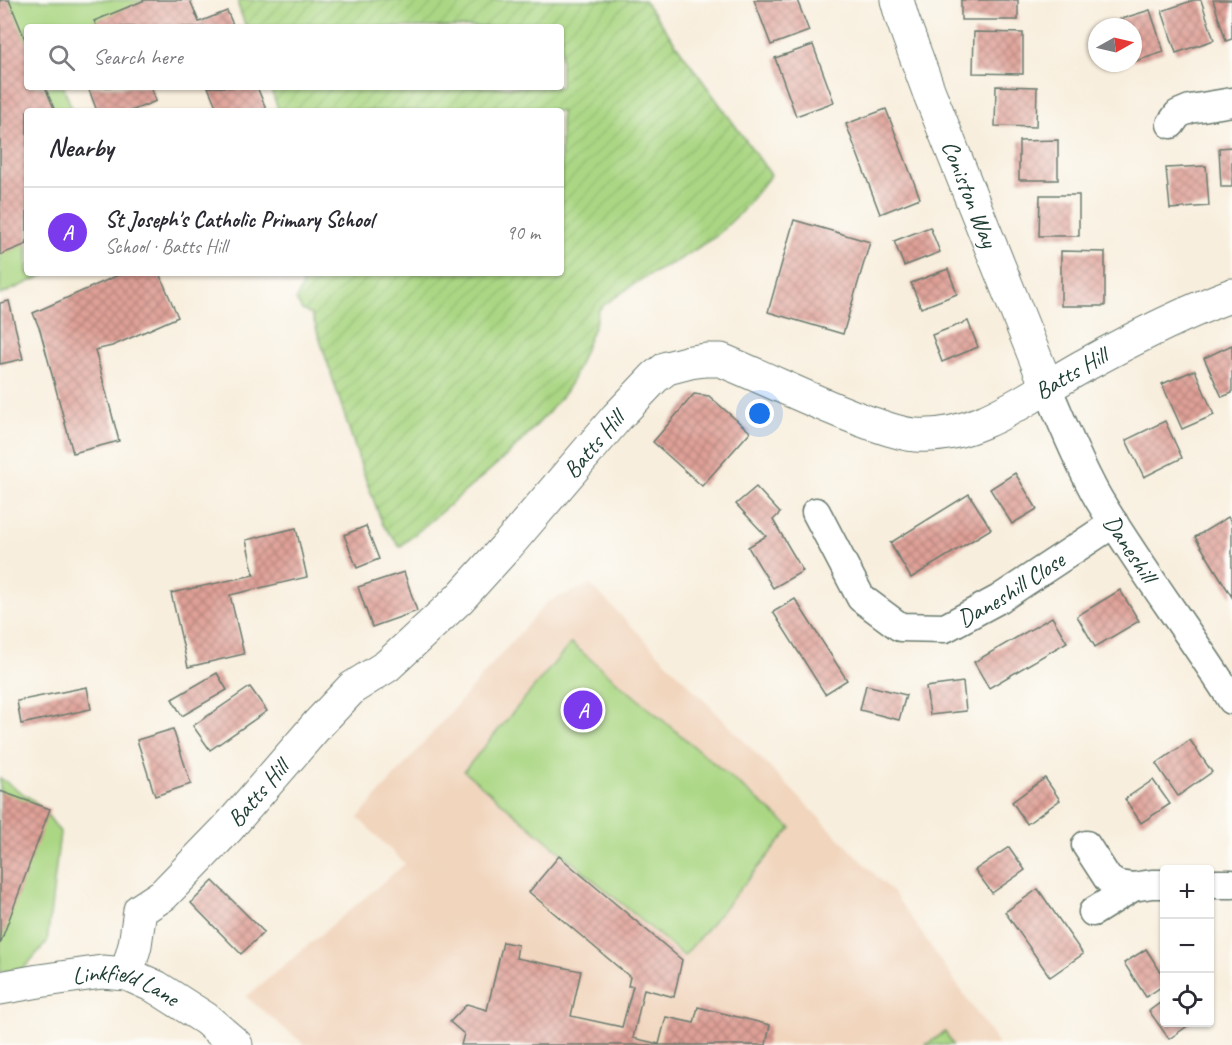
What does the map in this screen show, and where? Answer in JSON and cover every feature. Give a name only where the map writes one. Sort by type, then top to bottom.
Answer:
[{"type":"street","name":"Coniston Way","points":[[897,0],[929,92],[1047,387]]},
{"type":"street","points":[[1171,124],[1178,114],[1190,109],[1232,102]]},
{"type":"street","name":"Batts Hill","points":[[127,974],[135,945],[140,910],[163,895],[228,828],[352,688],[387,666],[459,598],[507,546],[617,417],[667,368],[690,362],[721,360],[850,416],[914,435],[937,435],[981,424],[1156,328],[1232,295]]},
{"type":"street","name":"Daneshill","points":[[1047,387],[1075,451],[1113,523],[1142,569],[1228,684]]},
{"type":"street","name":"Daneshill Close","points":[[816,512],[861,598],[900,627],[945,628],[999,599],[1113,523]]},
{"type":"street","points":[[1086,845],[1108,879],[1117,885],[1133,887],[1160,884]]},
{"type":"street","points":[[1214,885],[1232,884]]},
{"type":"street","points":[[1094,912],[1133,887]]},
{"type":"street","name":"Linkfield Lane","points":[[0,988],[102,972],[127,974],[156,987],[206,1019],[236,1045]]},
{"type":"shaded area","points":[[590,584],[895,895],[999,1045],[305,1045],[246,997],[405,864],[358,818],[547,602]]},
{"type":"green space","points":[[0,0],[150,0],[95,24],[24,24],[24,90],[64,90],[72,108],[24,108],[24,276],[42,276],[0,295]]},
{"type":"green space","points":[[238,0],[644,0],[771,175],[741,212],[715,237],[677,261],[645,277],[598,311],[597,319],[573,379],[549,412],[511,452],[400,547],[383,525],[363,472],[312,315],[302,310],[296,300],[302,287],[300,276],[564,276],[564,108],[278,108],[271,90],[564,90],[564,24],[245,24]]},
{"type":"green space","points":[[571,643],[791,828],[684,956],[464,771]]},
{"type":"green space","points":[[0,778],[40,805],[60,832],[47,942],[23,969],[0,972]]},
{"type":"green space","points":[[945,1032],[953,1045],[925,1045]]},
{"type":"building","points":[[0,0],[9,0],[24,37],[24,90],[46,90],[54,108],[24,108],[24,245],[0,255]]},
{"type":"building","points":[[145,0],[190,0],[199,22],[227,11],[233,24],[96,24],[94,21]]},
{"type":"building","points":[[754,0],[797,0],[809,31],[771,45]]},
{"type":"building","points":[[961,0],[1018,0],[1018,20],[961,20]]},
{"type":"building","points":[[1194,0],[1201,0],[1214,40],[1176,53],[1162,11]]},
{"type":"building","points":[[1213,0],[1232,0],[1232,39],[1226,41]]},
{"type":"building","points":[[1150,10],[1164,52],[1142,59],[1142,18],[1124,18]]},
{"type":"building","points":[[974,32],[1023,33],[1023,74],[973,73]]},
{"type":"building","points":[[813,45],[834,102],[796,116],[775,58]]},
{"type":"building","points":[[996,86],[1037,87],[1036,127],[995,126]]},
{"type":"building","points":[[89,90],[152,90],[156,101],[138,108],[96,108]]},
{"type":"building","points":[[209,90],[258,90],[266,108],[217,108]]},
{"type":"building","points":[[886,109],[920,198],[880,214],[846,124]]},
{"type":"building","points":[[1058,140],[1058,180],[1019,180],[1019,141]]},
{"type":"building","points":[[1232,147],[1232,187],[1221,187],[1219,148]]},
{"type":"building","points":[[1206,166],[1209,206],[1170,209],[1166,168]]},
{"type":"building","points":[[1040,195],[1079,195],[1079,236],[1039,236]]},
{"type":"building","points":[[794,220],[870,242],[843,334],[768,312]]},
{"type":"building","points":[[930,227],[940,252],[904,266],[894,241]]},
{"type":"building","points":[[1061,251],[1105,252],[1105,306],[1061,306]]},
{"type":"building","points":[[948,269],[957,294],[921,308],[911,283]]},
{"type":"building","points":[[116,276],[160,276],[178,317],[112,346],[95,350],[119,441],[73,453],[40,330],[33,313]]},
{"type":"building","points":[[9,301],[23,359],[0,364],[0,303]]},
{"type":"building","points":[[968,321],[978,347],[942,362],[932,335]]},
{"type":"building","points":[[1232,345],[1232,393],[1222,397],[1204,358]]},
{"type":"building","points":[[1195,370],[1214,415],[1182,429],[1162,384]]},
{"type":"building","points":[[694,394],[709,396],[750,432],[702,486],[653,442]]},
{"type":"building","points":[[1165,421],[1182,458],[1144,477],[1126,440]]},
{"type":"building","points":[[1015,473],[1037,509],[1012,524],[990,489]]},
{"type":"building","points":[[756,487],[780,513],[773,520],[803,571],[773,588],[748,547],[766,536],[736,504]]},
{"type":"building","points":[[969,494],[991,529],[911,578],[890,543]]},
{"type":"building","points":[[1228,517],[1232,524],[1232,597],[1195,537]]},
{"type":"building","points":[[366,526],[379,559],[357,568],[344,535]]},
{"type":"building","points":[[296,528],[307,577],[230,595],[244,654],[188,667],[171,593],[254,575],[246,540]]},
{"type":"building","points":[[404,572],[417,611],[372,627],[358,587]]},
{"type":"building","points":[[1120,590],[1139,621],[1095,647],[1077,616]]},
{"type":"building","points":[[795,599],[847,680],[825,694],[773,612]]},
{"type":"building","points":[[1052,617],[1067,642],[989,688],[974,662]]},
{"type":"building","points":[[217,673],[227,690],[182,716],[172,699]]},
{"type":"building","points":[[963,682],[966,711],[930,715],[926,687]]},
{"type":"building","points":[[866,685],[906,695],[899,720],[860,710]]},
{"type":"building","points":[[87,687],[91,709],[21,724],[17,701]]},
{"type":"building","points":[[250,687],[267,711],[210,750],[193,726]]},
{"type":"building","points":[[173,729],[191,784],[155,796],[137,740]]},
{"type":"building","points":[[1190,740],[1212,772],[1178,796],[1156,764]]},
{"type":"building","points":[[1045,778],[1060,800],[1027,824],[1012,802]]},
{"type":"building","points":[[1153,780],[1170,804],[1141,823],[1125,799]]},
{"type":"building","points":[[0,791],[50,809],[0,944]]},
{"type":"building","points":[[1009,847],[1025,870],[992,893],[975,870]]},
{"type":"building","points":[[559,856],[682,960],[674,997],[644,989],[633,1038],[659,1044],[666,1017],[694,1023],[698,1007],[770,1025],[766,1045],[461,1045],[464,1034],[450,1022],[467,1004],[487,1010],[503,942],[518,945],[516,958],[581,971],[571,1016],[622,1027],[633,986],[628,986],[630,977],[529,892]]},
{"type":"building","points":[[213,881],[264,932],[241,954],[191,903]]},
{"type":"building","points":[[1038,889],[1083,954],[1050,977],[1005,912]]},
{"type":"building","points":[[1146,949],[1160,971],[1160,988],[1146,997],[1124,963]]},
{"type":"building","points":[[1160,1003],[1160,1026],[1149,1011]]},
{"type":"building","points":[[1160,1027],[1186,1027],[1169,1039]]},
{"type":"place","name":"St Joseph's Catholic Primary School","points":[[583,710]]}]
